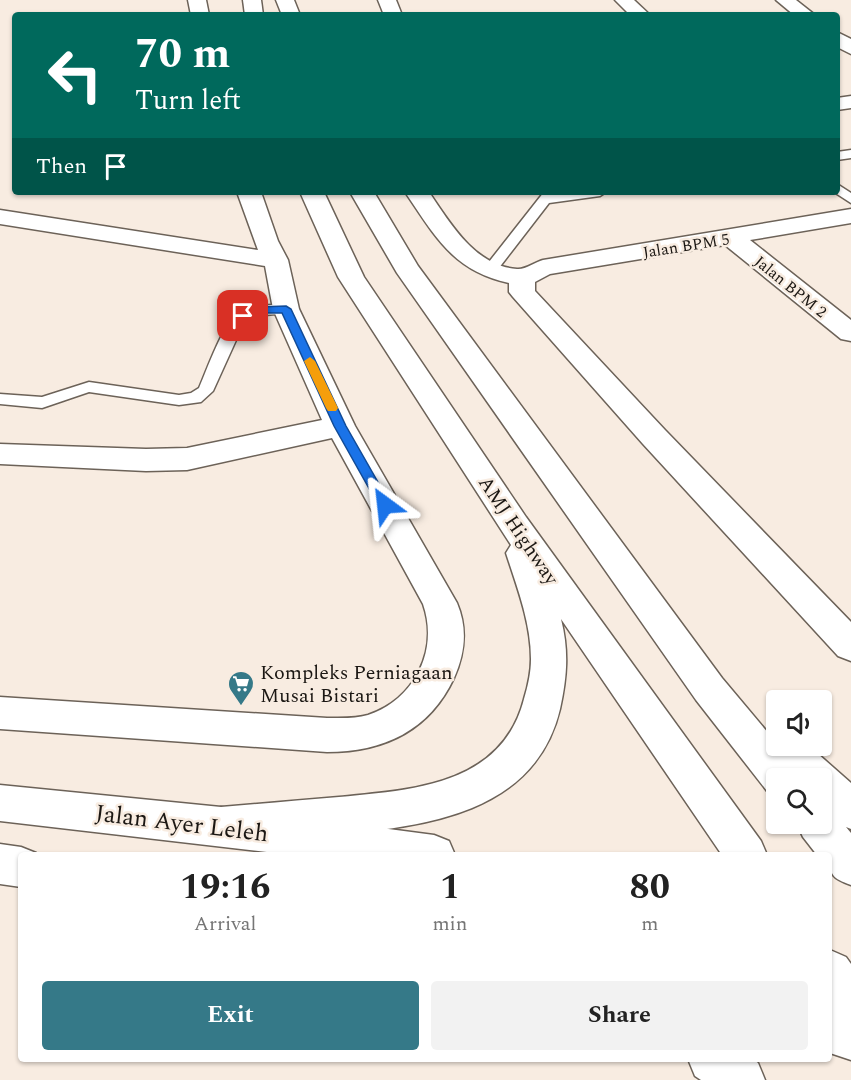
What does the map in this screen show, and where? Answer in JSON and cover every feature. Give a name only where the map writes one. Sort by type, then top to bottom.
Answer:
[{"type":"main road","points":[[624,0],[638,12]]},
{"type":"main road","points":[[785,0],[802,12]]},
{"type":"main road","points":[[0,713],[327,735],[359,735],[392,723],[420,704],[436,678],[445,651],[447,628],[440,603],[340,426],[286,309],[276,260],[266,241],[250,195]]},
{"type":"main road","name":"AMJ Highway","points":[[313,195],[351,276],[514,525],[744,852]]},
{"type":"main road","points":[[364,195],[406,268],[709,689],[773,768]]},
{"type":"main road","points":[[419,195],[452,242],[466,256],[490,270],[522,278],[522,292],[654,437],[851,646]]},
{"type":"main road","name":"Jalan BPM 5","points":[[522,278],[543,268],[732,238],[851,216]]},
{"type":"main road","points":[[0,217],[276,260]]},
{"type":"main road","name":"Jalan BPM 2","points":[[732,238],[851,333]]},
{"type":"main road","points":[[0,454],[146,460],[187,459],[340,426]]},
{"type":"main road","points":[[221,826],[402,811],[453,798],[489,782],[517,758],[536,730],[544,705],[549,656],[539,606],[514,525]]},
{"type":"main road","points":[[709,689],[766,733]]},
{"type":"main road","points":[[793,756],[807,768]]},
{"type":"main road","points":[[832,792],[851,810]]},
{"type":"main road","name":"Jalan Ayer Leleh","points":[[0,803],[221,826],[412,852]]},
{"type":"main road","points":[[826,834],[851,865]]},
{"type":"main road","points":[[0,864],[18,867]]},
{"type":"main road","points":[[832,959],[851,964]]},
{"type":"main road","points":[[832,976],[851,1002]]},
{"type":"main road","points":[[832,1031],[851,1036]]},
{"type":"main road","points":[[716,1062],[741,1080]]},
{"type":"lane","points":[[490,270],[548,196]]},
{"type":"lane","points":[[0,399],[28,403],[46,402],[74,388],[89,387],[179,400],[195,398],[205,391],[235,326],[243,316],[258,310],[286,309]]},
{"type":"slow traffic","points":[[310,361],[332,408]]},
{"type":"place","name":"Kompleks Perniagaan Musai Bistari","points":[[241,707]]},
{"type":"route","points":[[243,316],[258,310],[286,309],[340,426],[385,505]]}]
